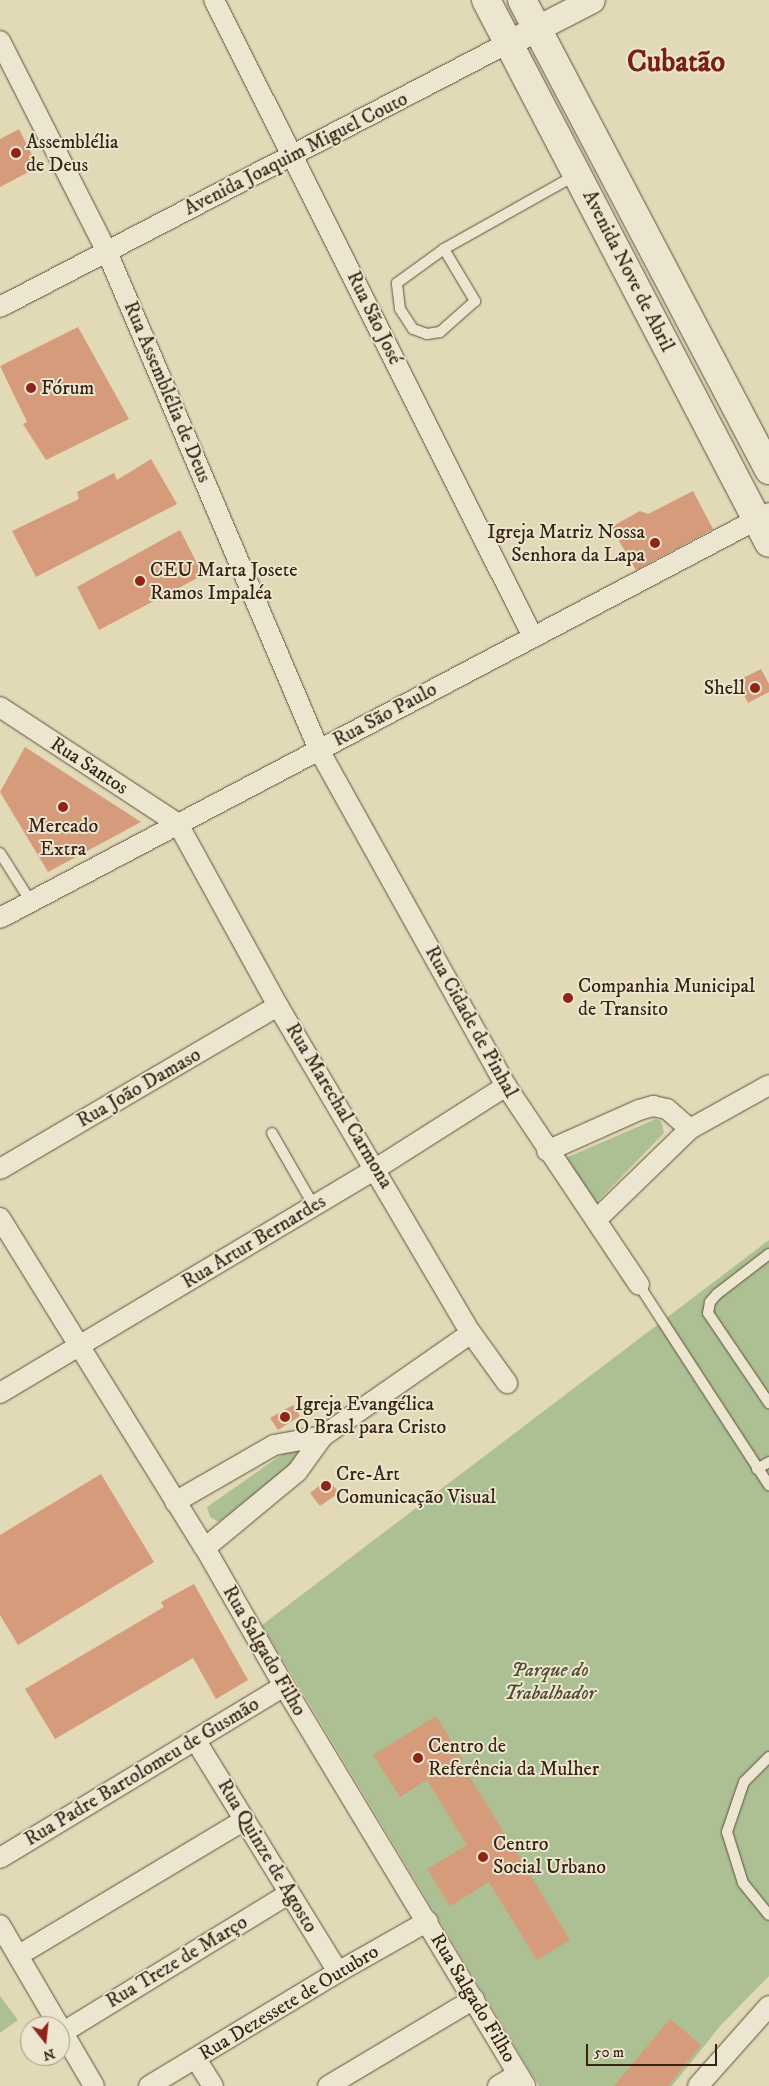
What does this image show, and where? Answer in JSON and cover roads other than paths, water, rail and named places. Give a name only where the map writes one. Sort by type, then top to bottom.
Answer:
[{"type":"main road","name":"Avenida Nove de Abril","points":[[486,0],[765,525]]},
{"type":"main road","name":"Avenida Nove de Abril","points":[[522,0],[769,470]]},
{"type":"street","name":"Rua São José","points":[[214,0],[533,637]]},
{"type":"street","name":"Avenida Joaquim Miguel Couto","points":[[0,307],[592,0]]},
{"type":"street","name":"Rua Assemblélia de Deus","points":[[0,41],[106,252],[319,750]]},
{"type":"street","name":"Rua São Paulo","points":[[0,918],[533,637],[765,525]]},
{"type":"street","name":"Rua Santos","points":[[0,707],[178,824]]},
{"type":"street","name":"Rua Cidade de Pinhal","points":[[319,750],[506,1086],[547,1151],[597,1219],[639,1285]]},
{"type":"street","name":"Rua Marechal Carmona","points":[[178,824],[278,1006],[377,1168],[471,1333],[507,1383]]},
{"type":"street","name":"Rua João Damaso","points":[[0,1169],[278,1006]]},
{"type":"street","name":"Rua Artur Bernardes","points":[[0,1393],[377,1168],[506,1086]]},
{"type":"street","points":[[597,1219],[690,1129],[769,1086]]},
{"type":"street","points":[[547,1151],[638,1110],[653,1106],[667,1108],[690,1129]]},
{"type":"street","name":"Rua Salgado Filho","points":[[0,1218],[78,1347],[205,1548],[284,1686],[428,1921],[522,2080]]},
{"type":"street","points":[[205,1548],[297,1472],[323,1436],[471,1333]]},
{"type":"street","points":[[176,1502],[274,1446],[323,1436]]},
{"type":"street","name":"Rua Padre Bartolomeu de Gusmão","points":[[0,1858],[284,1686]]},
{"type":"street","name":"Rua Quinze de Agosto","points":[[196,1741],[338,1972]]},
{"type":"street","points":[[19,1955],[245,1820]]},
{"type":"street","name":"Rua Treze de Março","points":[[70,2028],[289,1894]]},
{"type":"street","name":"Rua Dezessete de Outubro","points":[[149,2086],[338,1972],[428,1921]]},
{"type":"street","points":[[0,1925],[56,2016]]},
{"type":"street","points":[[328,2086],[474,1998]]},
{"type":"street","points":[[698,2086],[769,2006]]},
{"type":"street","points":[[70,2040],[94,2086]]},
{"type":"street","points":[[196,2059],[213,2086]]},
{"type":"street","points":[[498,2086],[522,2080]]},
{"type":"lane","points":[[444,249],[475,301],[440,332],[427,334],[413,329],[400,309],[397,283],[444,249],[534,196],[577,174]]},
{"type":"lane","points":[[0,853],[31,902]]},
{"type":"lane","points":[[272,1133],[314,1206]]},
{"type":"lane","points":[[769,1254],[717,1294],[710,1302],[708,1313],[769,1403]]},
{"type":"lane","points":[[639,1285],[769,1486]]},
{"type":"lane","points":[[757,1468],[769,1462]]},
{"type":"lane","points":[[769,1757],[744,1782],[728,1832],[743,1882],[769,1915]]},
{"type":"place","name":"Assemblélia de Deus","points":[[16,153]]},
{"type":"place","name":"Fórum","points":[[31,388]]},
{"type":"place","name":"Igreja Matriz Nossa Senhora da Lapa","points":[[655,543]]},
{"type":"place","name":"CEU Marta Josete Ramos Impaléa","points":[[140,581]]},
{"type":"place","name":"Shell","points":[[755,688]]},
{"type":"place","name":"Mercado Extra","points":[[63,807]]},
{"type":"place","name":"Companhia Municipal de Transito","points":[[568,998]]},
{"type":"place","name":"Igreja Evangélica O Brasl para Cristo","points":[[285,1417]]},
{"type":"place","name":"Cre-Art Comunicação Visual","points":[[326,1486]]},
{"type":"place","name":"Centro de Referência da Mulher","points":[[418,1758]]},
{"type":"place","name":"Centro Social Urbano","points":[[483,1857]]},
{"type":"district","name":"Cubatão","points":[[676,63]]},
{"type":"park label","name":"Parque do Trabalhador","points":[[550,1682]]}]
